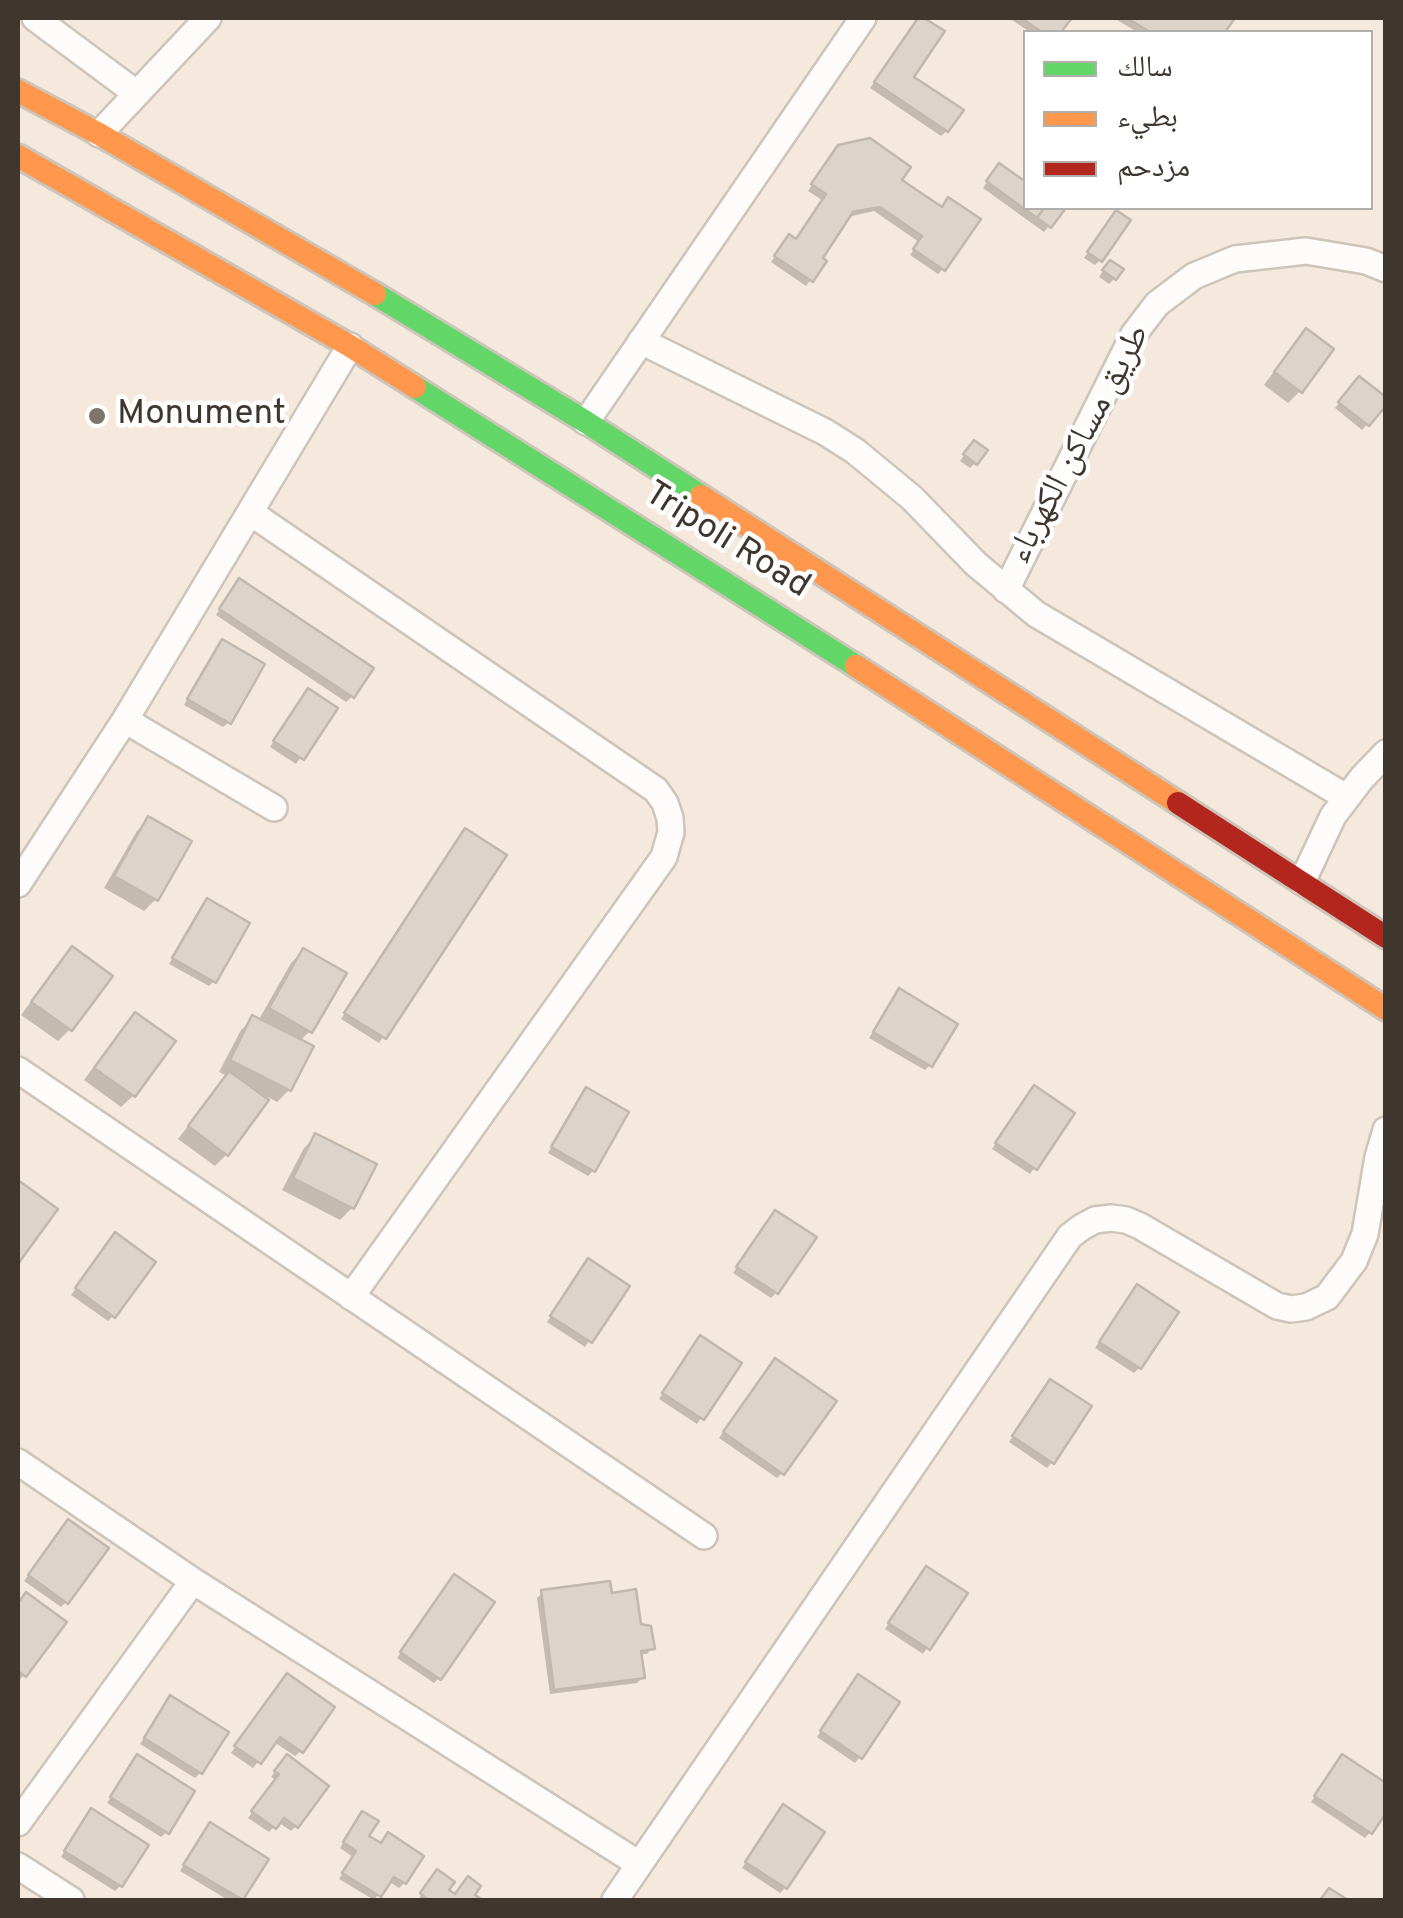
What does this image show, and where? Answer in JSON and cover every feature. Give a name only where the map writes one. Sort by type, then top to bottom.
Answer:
[{"type":"highway","points":[[18,91],[343,274],[586,422],[1386,936]]},
{"type":"highway","name":"Tripoli Road","points":[[18,156],[350,346],[969,736],[1386,1008]]},
{"type":"street","points":[[35,18],[136,94]]},
{"type":"street","points":[[98,134],[208,18]]},
{"type":"street","points":[[586,422],[863,18]]},
{"type":"street","name":"طريق مساكن الكهرباء","points":[[1006,590],[1134,334],[1156,304],[1194,276],[1235,259],[1306,251],[1366,261],[1386,269]]},
{"type":"street","points":[[642,342],[825,432],[855,451],[912,498],[1006,590],[1063,631],[1346,797]]},
{"type":"street","points":[[18,884],[126,720],[350,346]]},
{"type":"street","points":[[251,513],[656,790],[670,818],[671,832],[664,857],[351,1297]]},
{"type":"street","points":[[126,720],[274,808]]},
{"type":"street","points":[[1302,882],[1321,838],[1346,797],[1386,753]]},
{"type":"street","points":[[18,1070],[704,1536]]},
{"type":"street","points":[[615,1900],[1070,1236],[1096,1220],[1126,1220],[1277,1306],[1306,1308],[1327,1298],[1354,1261],[1365,1234],[1386,1130]]},
{"type":"street","points":[[18,1462],[192,1581],[640,1864]]},
{"type":"street","points":[[18,1824],[192,1581]]},
{"type":"street","points":[[18,1866],[71,1900]]},
{"type":"building","points":[[918,18],[945,31],[914,77],[964,110],[948,132],[874,82]]},
{"type":"building","points":[[1021,18],[1072,18],[1063,30],[1039,30]]},
{"type":"building","points":[[1127,18],[1235,18],[1226,30],[1147,30]]},
{"type":"building","points":[[870,138],[911,167],[902,180],[942,207],[948,197],[981,219],[945,271],[913,249],[922,236],[880,207],[853,212],[823,258],[827,261],[813,282],[774,256],[789,234],[796,239],[826,194],[811,184],[838,145]]},
{"type":"building","points":[[999,163],[1023,180],[1023,208],[986,181]]},
{"type":"building","points":[[1026,210],[1043,210],[1037,218]]},
{"type":"building","points":[[1043,210],[1064,210],[1051,228],[1037,218]]},
{"type":"building","points":[[1116,210],[1131,220],[1102,262],[1087,252]]},
{"type":"building","points":[[1110,260],[1124,269],[1116,280],[1102,270]]},
{"type":"building","points":[[1306,328],[1334,349],[1302,393],[1274,372]]},
{"type":"building","points":[[1359,376],[1386,397],[1386,406],[1369,426],[1338,402]]},
{"type":"building","points":[[974,440],[988,450],[977,465],[963,454]]},
{"type":"building","points":[[239,578],[374,668],[354,698],[219,609]]},
{"type":"building","points":[[222,639],[265,664],[231,724],[187,699]]},
{"type":"building","points":[[308,688],[338,708],[304,760],[273,741]]},
{"type":"building","points":[[148,816],[192,841],[158,901],[114,876]]},
{"type":"building","points":[[465,828],[507,855],[386,1039],[344,1013]]},
{"type":"building","points":[[207,898],[250,923],[216,983],[172,958]]},
{"type":"building","points":[[72,946],[113,976],[72,1031],[31,1002]]},
{"type":"building","points":[[303,948],[347,973],[312,1033],[269,1008]]},
{"type":"building","points":[[899,988],[958,1024],[932,1067],[873,1032]]},
{"type":"building","points":[[135,1012],[176,1041],[135,1097],[94,1068]]},
{"type":"building","points":[[252,1015],[314,1046],[291,1091],[230,1060]]},
{"type":"building","points":[[229,1071],[269,1100],[228,1156],[188,1126]]},
{"type":"building","points":[[1034,1085],[1075,1113],[1037,1170],[995,1143]]},
{"type":"building","points":[[586,1087],[629,1112],[595,1172],[551,1147]]},
{"type":"building","points":[[315,1133],[377,1164],[354,1209],[293,1178]]},
{"type":"building","points":[[18,1180],[58,1209],[18,1264]]},
{"type":"building","points":[[775,1210],[817,1237],[778,1294],[736,1267]]},
{"type":"building","points":[[115,1232],[156,1262],[115,1318],[75,1288]]},
{"type":"building","points":[[588,1258],[630,1286],[592,1343],[550,1316]]},
{"type":"building","points":[[1137,1284],[1179,1312],[1141,1369],[1099,1342]]},
{"type":"building","points":[[700,1335],[742,1363],[704,1420],[662,1393]]},
{"type":"building","points":[[775,1358],[837,1401],[784,1475],[723,1432]]},
{"type":"building","points":[[1050,1379],[1092,1406],[1054,1464],[1012,1436]]},
{"type":"building","points":[[68,1519],[109,1548],[68,1604],[28,1575]]},
{"type":"building","points":[[926,1566],[968,1593],[930,1650],[888,1623]]},
{"type":"building","points":[[454,1574],[495,1602],[441,1680],[400,1652]]},
{"type":"building","points":[[610,1581],[612,1593],[636,1589],[641,1624],[651,1626],[655,1649],[641,1651],[645,1678],[554,1690],[541,1590]]},
{"type":"building","points":[[26,1592],[67,1622],[26,1677],[18,1671],[18,1603]]},
{"type":"building","points":[[287,1673],[335,1707],[303,1753],[280,1737],[261,1764],[234,1746]]},
{"type":"building","points":[[858,1674],[900,1702],[862,1759],[820,1731]]},
{"type":"building","points":[[170,1695],[229,1732],[202,1774],[144,1738]]},
{"type":"building","points":[[137,1754],[195,1791],[169,1834],[110,1797]]},
{"type":"building","points":[[287,1754],[329,1786],[298,1828],[284,1818],[276,1829],[251,1811],[279,1774],[274,1771]]},
{"type":"building","points":[[1342,1754],[1386,1783],[1386,1813],[1372,1834],[1314,1796]]},
{"type":"building","points":[[783,1804],[825,1832],[787,1889],[745,1862]]},
{"type":"building","points":[[91,1808],[149,1845],[122,1887],[64,1851]]},
{"type":"building","points":[[362,1811],[379,1821],[369,1836],[381,1843],[388,1832],[424,1856],[406,1884],[394,1877],[381,1897],[342,1873],[356,1851],[343,1842]]},
{"type":"building","points":[[210,1822],[269,1859],[243,1900],[183,1865]]},
{"type":"building","points":[[437,1869],[455,1882],[449,1890],[455,1894],[468,1876],[481,1886],[475,1895],[483,1900],[426,1900],[420,1893]]},
{"type":"building","points":[[1329,1888],[1348,1900],[1320,1900]]},
{"type":"traffic: fast","points":[[375,294],[701,496]]},
{"type":"traffic: fast","points":[[415,387],[856,666]]},
{"type":"traffic: slow","points":[[18,91],[375,294]]},
{"type":"traffic: slow","points":[[18,156],[415,387]]},
{"type":"traffic: slow","points":[[701,496],[1178,803]]},
{"type":"traffic: slow","points":[[856,666],[1386,1009]]},
{"type":"traffic: jam","points":[[1178,803],[1386,937]]},
{"type":"place","name":"Monument","points":[[97,416]]}]
